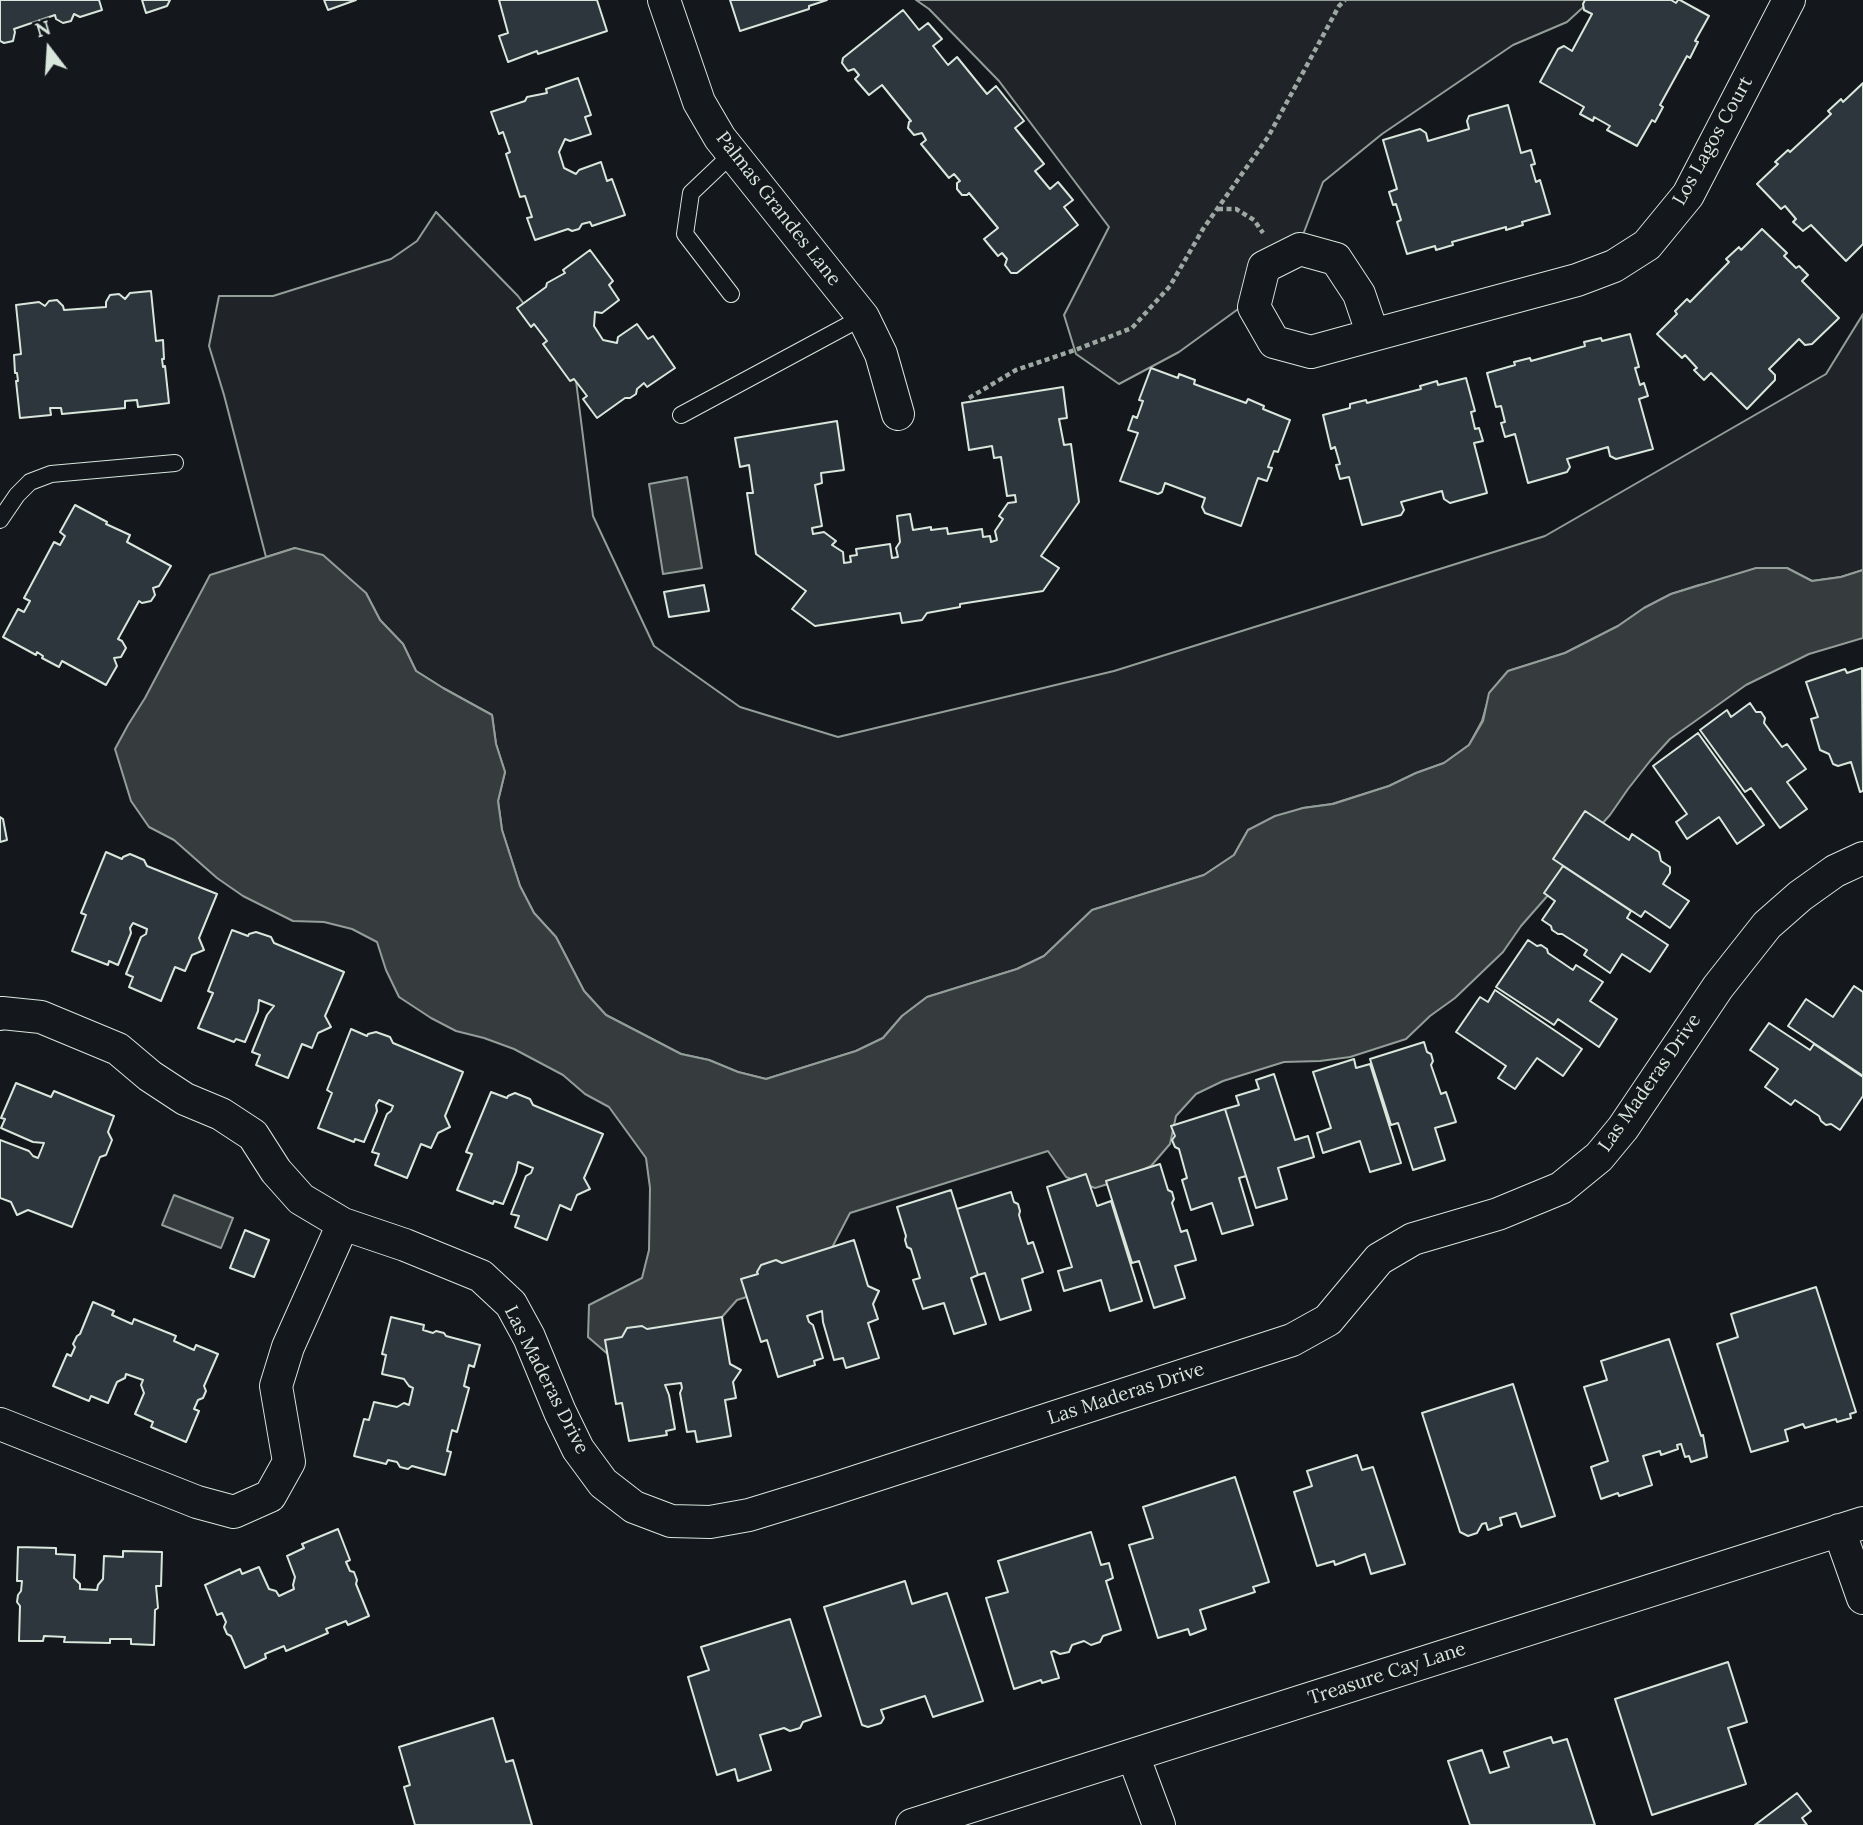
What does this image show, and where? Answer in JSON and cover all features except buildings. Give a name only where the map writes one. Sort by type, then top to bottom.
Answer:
[{"type":"street","name":"Palmas Grandes Lane","points":[[664,0],[699,103],[732,154],[863,317],[881,354],[898,414]]},
{"type":"street","name":"Los Lagos Court","points":[[1278,260],[1264,267],[1254,307],[1274,342],[1311,352],[1577,280],[1614,266],[1647,245],[1688,195],[1789,0]]},
{"type":"street","points":[[1278,260],[1300,249],[1336,259],[1359,294],[1373,335]]},
{"type":"street","name":"Las Maderas Drive","points":[[0,1014],[41,1017],[118,1049],[150,1076],[185,1099],[221,1114],[253,1135],[276,1171],[301,1199],[343,1224],[405,1245],[481,1276],[511,1304],[529,1337],[578,1449],[603,1483],[634,1507],[671,1521],[710,1522],[749,1515],[824,1492],[1292,1340],[1328,1320],[1379,1259],[1413,1239],[1498,1214],[1561,1188],[1599,1157],[1623,1128],[1717,987],[1767,925],[1800,895],[1835,871],[1863,858]]},
{"type":"street","points":[[0,1423],[197,1502],[234,1512],[270,1496],[289,1462],[276,1385],[288,1347],[343,1224]]},
{"type":"street","points":[[1851,1527],[1863,1598]]},
{"type":"street","name":"Treasure Cay Lane","points":[[912,1825],[1851,1527]]},
{"type":"street","points":[[1133,1755],[1159,1825]]},
{"type":"lane","points":[[731,294],[685,234],[691,193],[732,154]]},
{"type":"lane","points":[[681,415],[863,317]]},
{"type":"lane","points":[[0,520],[17,495],[30,482],[51,474],[175,463]]},
{"type":"path","points":[[969,398],[1016,370],[1075,351],[1132,328],[1170,286],[1203,229],[1268,137],[1339,6],[1345,0]]},
{"type":"path","points":[[1217,209],[1236,209],[1254,220],[1278,260]]},
{"type":"shaded area","points":[[916,0],[1591,0],[1567,22],[1513,45],[1382,134],[1323,182],[1295,256],[1252,299],[1179,352],[1119,384],[1076,354],[1064,315],[1109,227],[999,81],[929,9]]},
{"type":"shaded area","points":[[436,212],[518,296],[575,373],[593,516],[654,646],[740,707],[838,737],[1114,671],[1545,536],[1826,374],[1863,314],[1863,570],[1841,577],[1812,581],[1787,568],[1699,585],[1671,594],[1618,626],[1565,653],[1508,671],[1490,693],[1482,721],[1469,745],[1444,763],[1389,786],[1332,804],[1303,808],[1248,830],[1234,855],[1204,875],[1092,910],[1044,956],[1017,969],[927,997],[902,1016],[883,1038],[856,1051],[766,1079],[738,1072],[709,1060],[681,1054],[606,1015],[584,991],[556,937],[534,913],[520,886],[502,830],[498,801],[505,772],[496,744],[492,715],[416,671],[403,644],[380,620],[366,593],[295,548],[266,557],[209,346],[219,296],[273,296],[391,259],[417,241]]},
{"type":"shaded area","points":[[687,477],[702,568],[663,574],[649,484]]},
{"type":"shaded area","points":[[295,548],[323,555],[366,593],[380,620],[403,644],[416,671],[492,715],[496,744],[505,772],[498,801],[502,830],[520,886],[534,913],[556,937],[584,991],[606,1015],[681,1054],[709,1060],[738,1072],[766,1079],[856,1051],[883,1038],[902,1016],[927,997],[1017,969],[1044,956],[1092,910],[1204,875],[1234,855],[1248,830],[1275,816],[1303,808],[1333,804],[1389,786],[1444,763],[1469,745],[1483,721],[1489,693],[1508,671],[1565,653],[1618,626],[1671,594],[1756,568],[1787,568],[1812,581],[1841,577],[1863,570],[1863,638],[1809,654],[1746,685],[1670,739],[1591,836],[1578,861],[1521,926],[1503,952],[1455,998],[1430,1016],[1406,1039],[1350,1057],[1284,1062],[1223,1081],[1196,1094],[1176,1116],[1170,1144],[1151,1166],[1124,1179],[1095,1188],[1066,1177],[1048,1151],[850,1213],[824,1263],[798,1281],[737,1300],[699,1343],[610,1356],[588,1337],[589,1305],[642,1278],[649,1250],[650,1188],[646,1158],[609,1107],[585,1094],[563,1075],[514,1049],[456,1031],[431,1018],[399,997],[377,942],[352,929],[324,922],[293,921],[243,896],[217,878],[174,840],[149,827],[131,801],[115,749],[210,575]]},
{"type":"shaded area","points":[[174,1195],[233,1218],[221,1248],[162,1225]]}]
